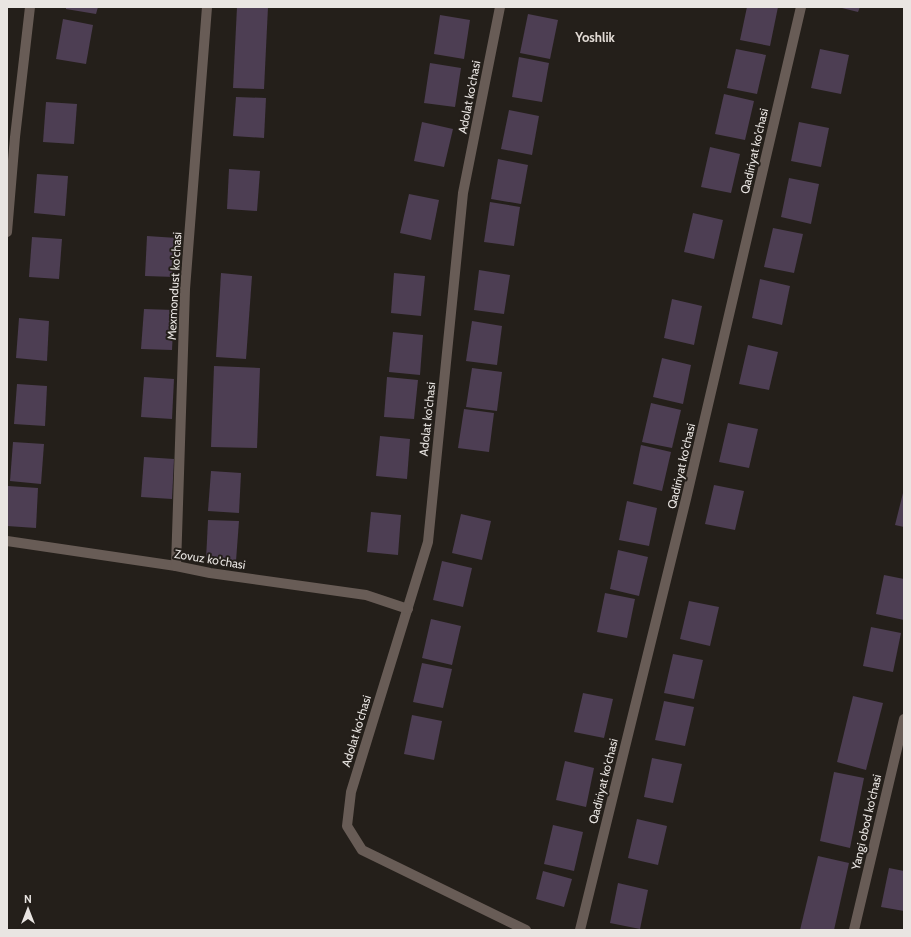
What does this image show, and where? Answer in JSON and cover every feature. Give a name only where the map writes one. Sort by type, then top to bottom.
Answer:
[{"type":"street","points":[[7,232],[15,137],[30,7]]},
{"type":"street","name":"Mexmondust ko'chasi","points":[[176,566],[185,289],[207,7]]},
{"type":"street","name":"Adolat ko'chasi","points":[[500,7],[463,193],[428,542],[351,792],[348,826],[362,850],[526,930]]},
{"type":"street","name":"Qadiriyat ko'chasi","points":[[580,930],[686,499],[801,7]]},
{"type":"street","name":"Zovuz ko'chasi","points":[[7,541],[176,566],[210,573],[366,595],[408,609]]},
{"type":"street","name":"Yangi obod ko'chasi","points":[[854,930],[904,719]]},
{"type":"building","points":[[66,7],[98,7],[96,14],[66,9]]},
{"type":"building","points":[[237,7],[268,7],[264,89],[233,88]]},
{"type":"building","points":[[747,7],[778,7],[770,46],[740,40]]},
{"type":"building","points":[[838,7],[860,7],[858,12]]},
{"type":"building","points":[[528,14],[558,20],[550,59],[520,53]]},
{"type":"building","points":[[440,15],[470,20],[464,59],[434,54]]},
{"type":"building","points":[[63,19],[93,25],[86,64],[56,59]]},
{"type":"building","points":[[736,49],[766,55],[757,94],[727,88]]},
{"type":"building","points":[[820,49],[849,55],[841,94],[811,88]]},
{"type":"building","points":[[519,57],[549,63],[542,102],[512,97]]},
{"type":"building","points":[[430,63],[461,68],[455,107],[424,103]]},
{"type":"building","points":[[724,94],[754,101],[745,140],[715,134]]},
{"type":"building","points":[[236,97],[266,98],[264,138],[233,136]]},
{"type":"building","points":[[46,102],[77,104],[74,144],[43,142]]},
{"type":"building","points":[[509,110],[539,116],[532,155],[501,149]]},
{"type":"building","points":[[422,122],[453,129],[444,167],[414,161]]},
{"type":"building","points":[[799,122],[829,128],[821,167],[791,161]]},
{"type":"building","points":[[710,147],[740,154],[731,193],[701,187]]},
{"type":"building","points":[[498,159],[528,165],[521,204],[491,199]]},
{"type":"building","points":[[229,169],[260,171],[257,211],[227,209]]},
{"type":"building","points":[[37,174],[68,176],[65,216],[34,213]]},
{"type":"building","points":[[789,178],[819,184],[811,224],[781,217]]},
{"type":"building","points":[[409,194],[439,200],[431,240],[400,233]]},
{"type":"building","points":[[490,202],[520,207],[514,246],[484,242]]},
{"type":"building","points":[[693,213],[723,220],[714,259],[684,252]]},
{"type":"building","points":[[773,228],[803,234],[794,273],[764,267]]},
{"type":"building","points":[[147,236],[177,238],[175,277],[145,276]]},
{"type":"building","points":[[32,237],[62,239],[59,279],[29,277]]},
{"type":"building","points":[[479,270],[510,275],[504,314],[474,310]]},
{"type":"building","points":[[221,273],[252,276],[246,359],[216,357]]},
{"type":"building","points":[[394,273],[425,276],[421,316],[391,313]]},
{"type":"building","points":[[760,279],[790,286],[782,325],[752,318]]},
{"type":"building","points":[[672,299],[702,306],[694,345],[664,338]]},
{"type":"building","points":[[144,309],[174,310],[172,350],[141,349]]},
{"type":"building","points":[[19,318],[49,321],[47,361],[16,358]]},
{"type":"building","points":[[472,321],[502,326],[497,365],[466,361]]},
{"type":"building","points":[[393,332],[423,335],[420,375],[389,372]]},
{"type":"building","points":[[748,345],[778,352],[769,390],[739,384]]},
{"type":"building","points":[[662,358],[691,365],[683,404],[653,397]]},
{"type":"building","points":[[214,366],[260,368],[257,448],[211,447]]},
{"type":"building","points":[[472,368],[502,372],[497,411],[466,407]]},
{"type":"building","points":[[144,377],[174,379],[172,419],[141,417]]},
{"type":"building","points":[[387,377],[418,380],[414,419],[384,417]]},
{"type":"building","points":[[17,384],[47,386],[45,426],[14,424]]},
{"type":"building","points":[[651,403],[681,410],[672,448],[642,442]]},
{"type":"building","points":[[464,409],[494,413],[489,452],[458,448]]},
{"type":"building","points":[[728,423],[758,429],[749,468],[719,462]]},
{"type":"building","points":[[380,436],[410,439],[407,479],[376,476]]},
{"type":"building","points":[[13,442],[44,444],[41,484],[10,481]]},
{"type":"building","points":[[641,445],[671,452],[662,491],[633,484]]},
{"type":"building","points":[[144,457],[174,459],[172,499],[141,497]]},
{"type":"building","points":[[211,471],[241,473],[239,513],[208,511]]},
{"type":"building","points":[[714,485],[744,491],[735,530],[705,524]]},
{"type":"building","points":[[8,486],[38,488],[36,528],[7,526]]},
{"type":"building","points":[[904,493],[904,527],[895,525]]},
{"type":"building","points":[[627,501],[657,508],[649,546],[619,540]]},
{"type":"building","points":[[371,512],[401,515],[398,555],[367,552]]},
{"type":"building","points":[[461,514],[491,521],[482,560],[452,553]]},
{"type":"building","points":[[208,520],[239,521],[236,561],[206,560]]},
{"type":"building","points":[[618,550],[648,557],[639,596],[610,589]]},
{"type":"building","points":[[442,561],[472,568],[463,607],[433,600]]},
{"type":"building","points":[[884,575],[904,579],[904,620],[876,614]]},
{"type":"building","points":[[605,593],[635,599],[627,638],[597,632]]},
{"type":"building","points":[[689,601],[719,607],[710,646],[680,639]]},
{"type":"building","points":[[431,619],[461,626],[452,665],[422,658]]},
{"type":"building","points":[[871,627],[901,633],[893,672],[863,666]]},
{"type":"building","points":[[673,654],[703,660],[694,699],[664,693]]},
{"type":"building","points":[[422,663],[452,669],[443,708],[413,702]]},
{"type":"building","points":[[583,693],[613,699],[604,738],[574,732]]},
{"type":"building","points":[[853,696],[883,703],[866,770],[837,762]]},
{"type":"building","points":[[664,701],[694,707],[685,746],[655,740]]},
{"type":"building","points":[[412,715],[442,721],[434,760],[404,754]]},
{"type":"building","points":[[652,758],[682,764],[673,803],[644,797]]},
{"type":"building","points":[[565,761],[594,768],[586,807],[556,800]]},
{"type":"building","points":[[834,772],[864,778],[850,848],[820,841]]},
{"type":"building","points":[[637,819],[667,826],[658,865],[628,858]]},
{"type":"building","points":[[553,825],[583,832],[574,871],[544,864]]},
{"type":"building","points":[[818,856],[849,863],[834,930],[800,930]]},
{"type":"building","points":[[889,868],[904,871],[904,911],[881,907]]},
{"type":"building","points":[[543,871],[572,879],[564,907],[536,899]]},
{"type":"building","points":[[618,883],[648,890],[640,929],[610,923]]},
{"type":"district","name":"Yoshlik","points":[[595,37]]}]
